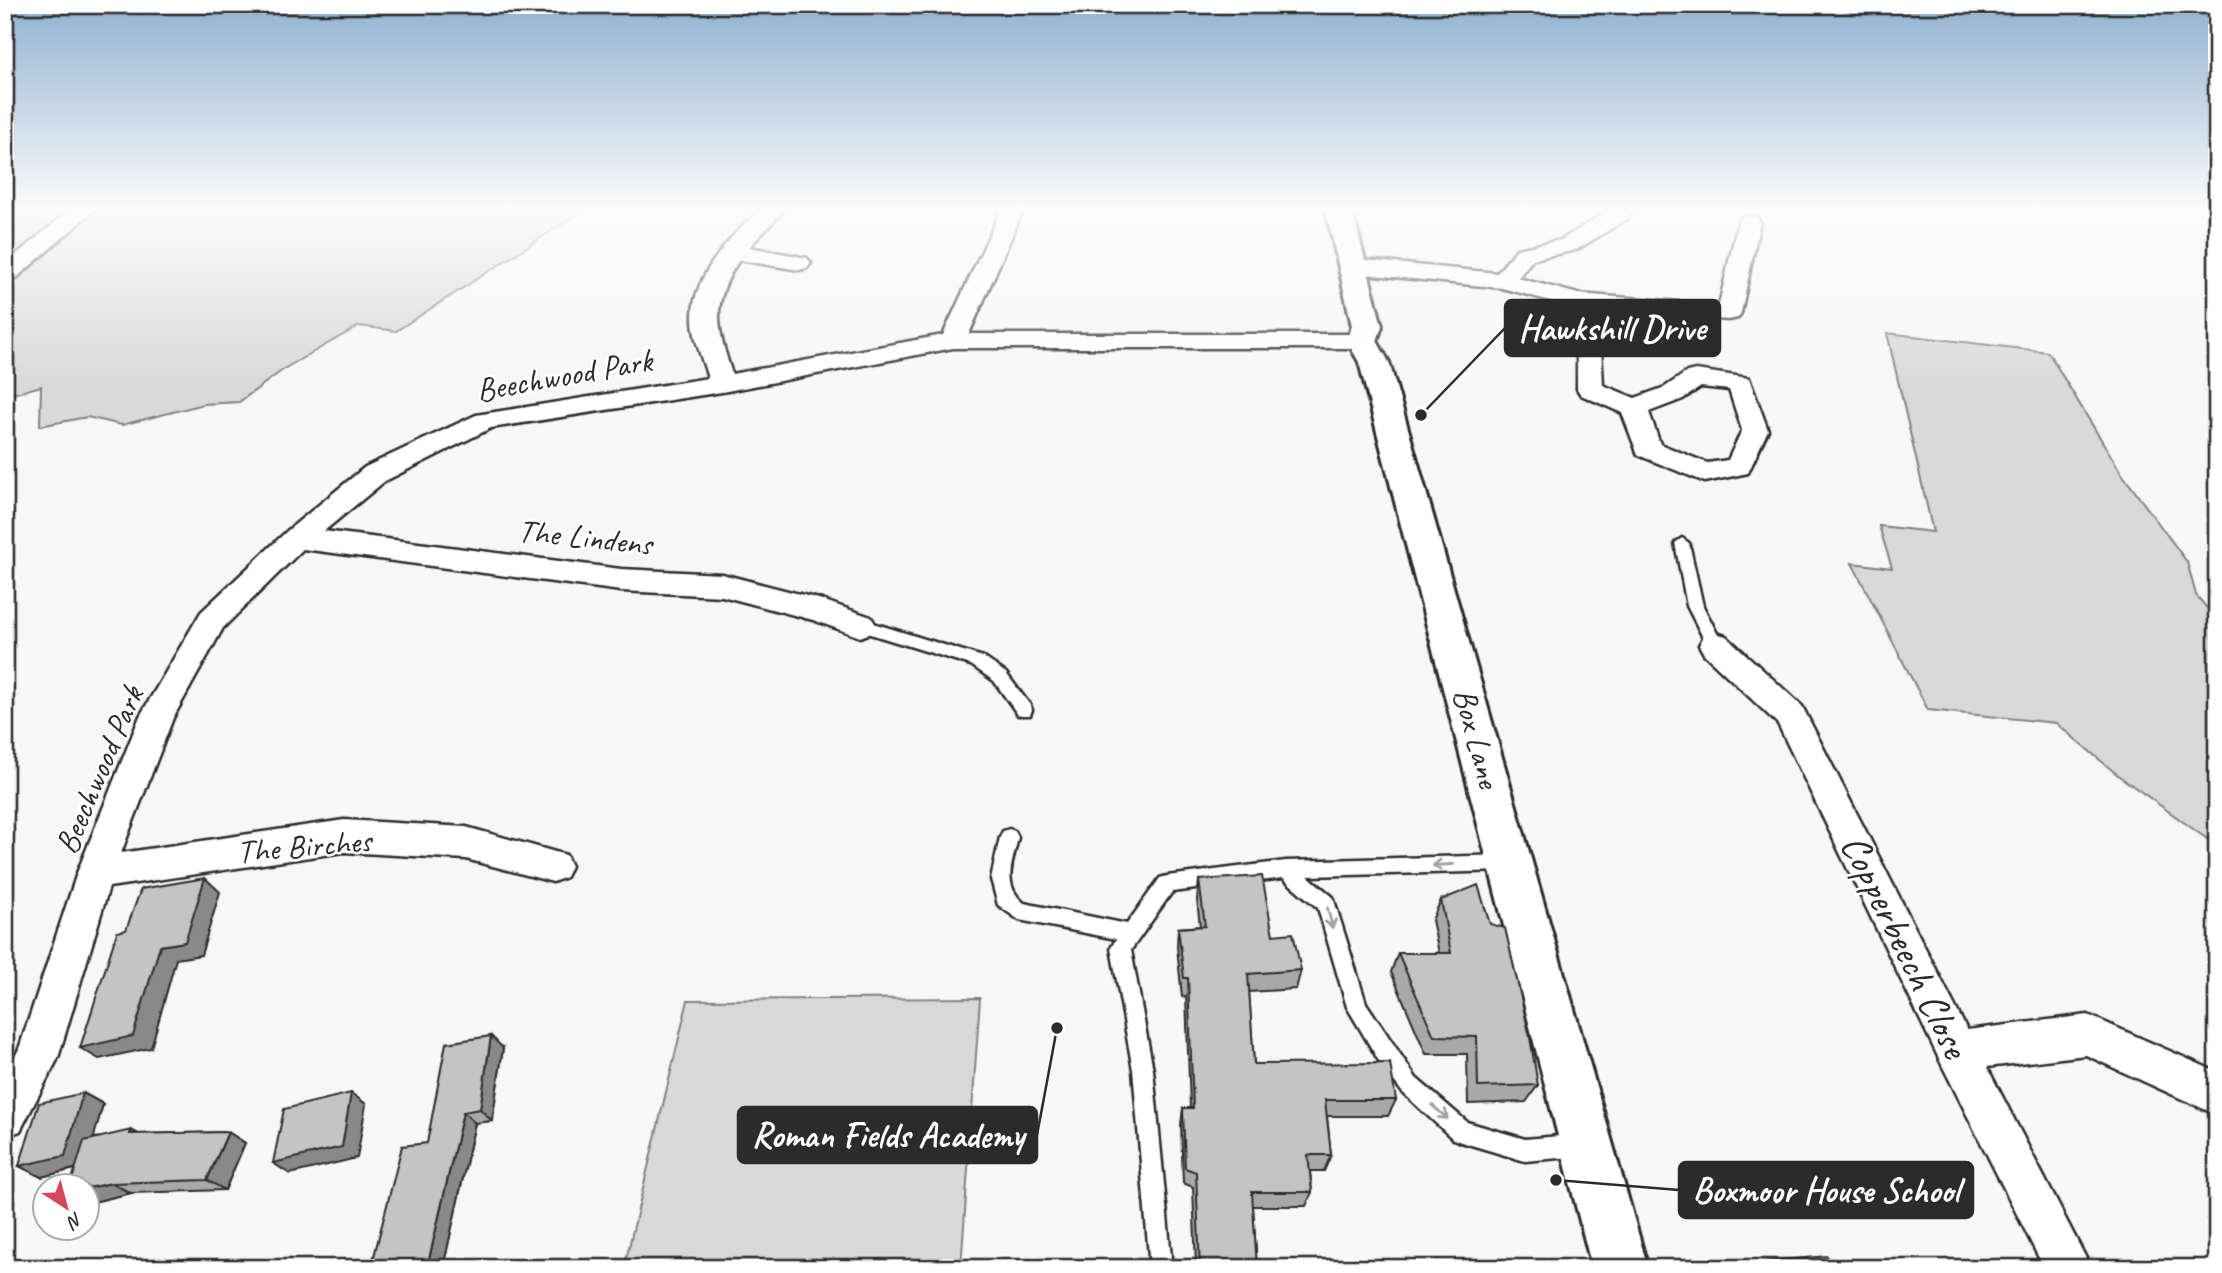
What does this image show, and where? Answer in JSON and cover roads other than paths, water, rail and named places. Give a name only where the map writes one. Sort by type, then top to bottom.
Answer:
[{"type":"main road","name":"Box Lane","points":[[1355,269],[1367,326],[1362,341],[1374,362],[1620,1268]]},
{"type":"street","points":[[721,269],[705,314],[722,384]]},
{"type":"street","points":[[953,341],[985,269]]},
{"type":"street","points":[[1388,269],[1503,281],[1577,301],[1730,313],[1739,269]]},
{"type":"street","points":[[1503,281],[1512,269]]},
{"type":"street","points":[[1577,301],[1589,348],[1590,389],[1634,408],[1674,393],[1696,378],[1740,384],[1755,430],[1738,467],[1705,473],[1648,449],[1634,408]]},
{"type":"street","name":"Beechwood Park","points":[[5,1116],[37,1058],[95,873],[157,716],[212,620],[297,538],[374,474],[485,421],[722,384],[953,341],[1362,341]]},
{"type":"street","name":"The Lindens","points":[[297,538],[621,580],[722,585],[819,610],[860,625]]},
{"type":"street","name":"Copperbeech Close","points":[[1715,645],[1790,715],[1956,1051],[2068,1268]]},
{"type":"street","name":"The Birches","points":[[95,873],[344,836],[466,843],[553,866]]},
{"type":"street","points":[[1956,1051],[2088,1035],[2217,1094]]},
{"type":"lane","points":[[1682,543],[1695,606],[1715,645]]},
{"type":"lane","points":[[860,625],[977,661],[1000,677],[1024,710]]},
{"type":"lane","points":[[1009,837],[1000,879],[1005,899],[1019,911],[1132,933]]},
{"type":"lane","points":[[1161,1268],[1143,1070],[1121,948],[1167,884],[1286,869],[1511,863]]},
{"type":"lane","points":[[1286,869],[1326,903],[1357,1007],[1409,1085],[1461,1131],[1525,1150],[1587,1145]]},
{"type":"place","name":"Hawkshill Drive","points":[[1421,415]]},
{"type":"place","name":"Roman Fields Academy","points":[[1057,1028]]},
{"type":"place","name":"Boxmoor House School","points":[[1556,1180]]}]
